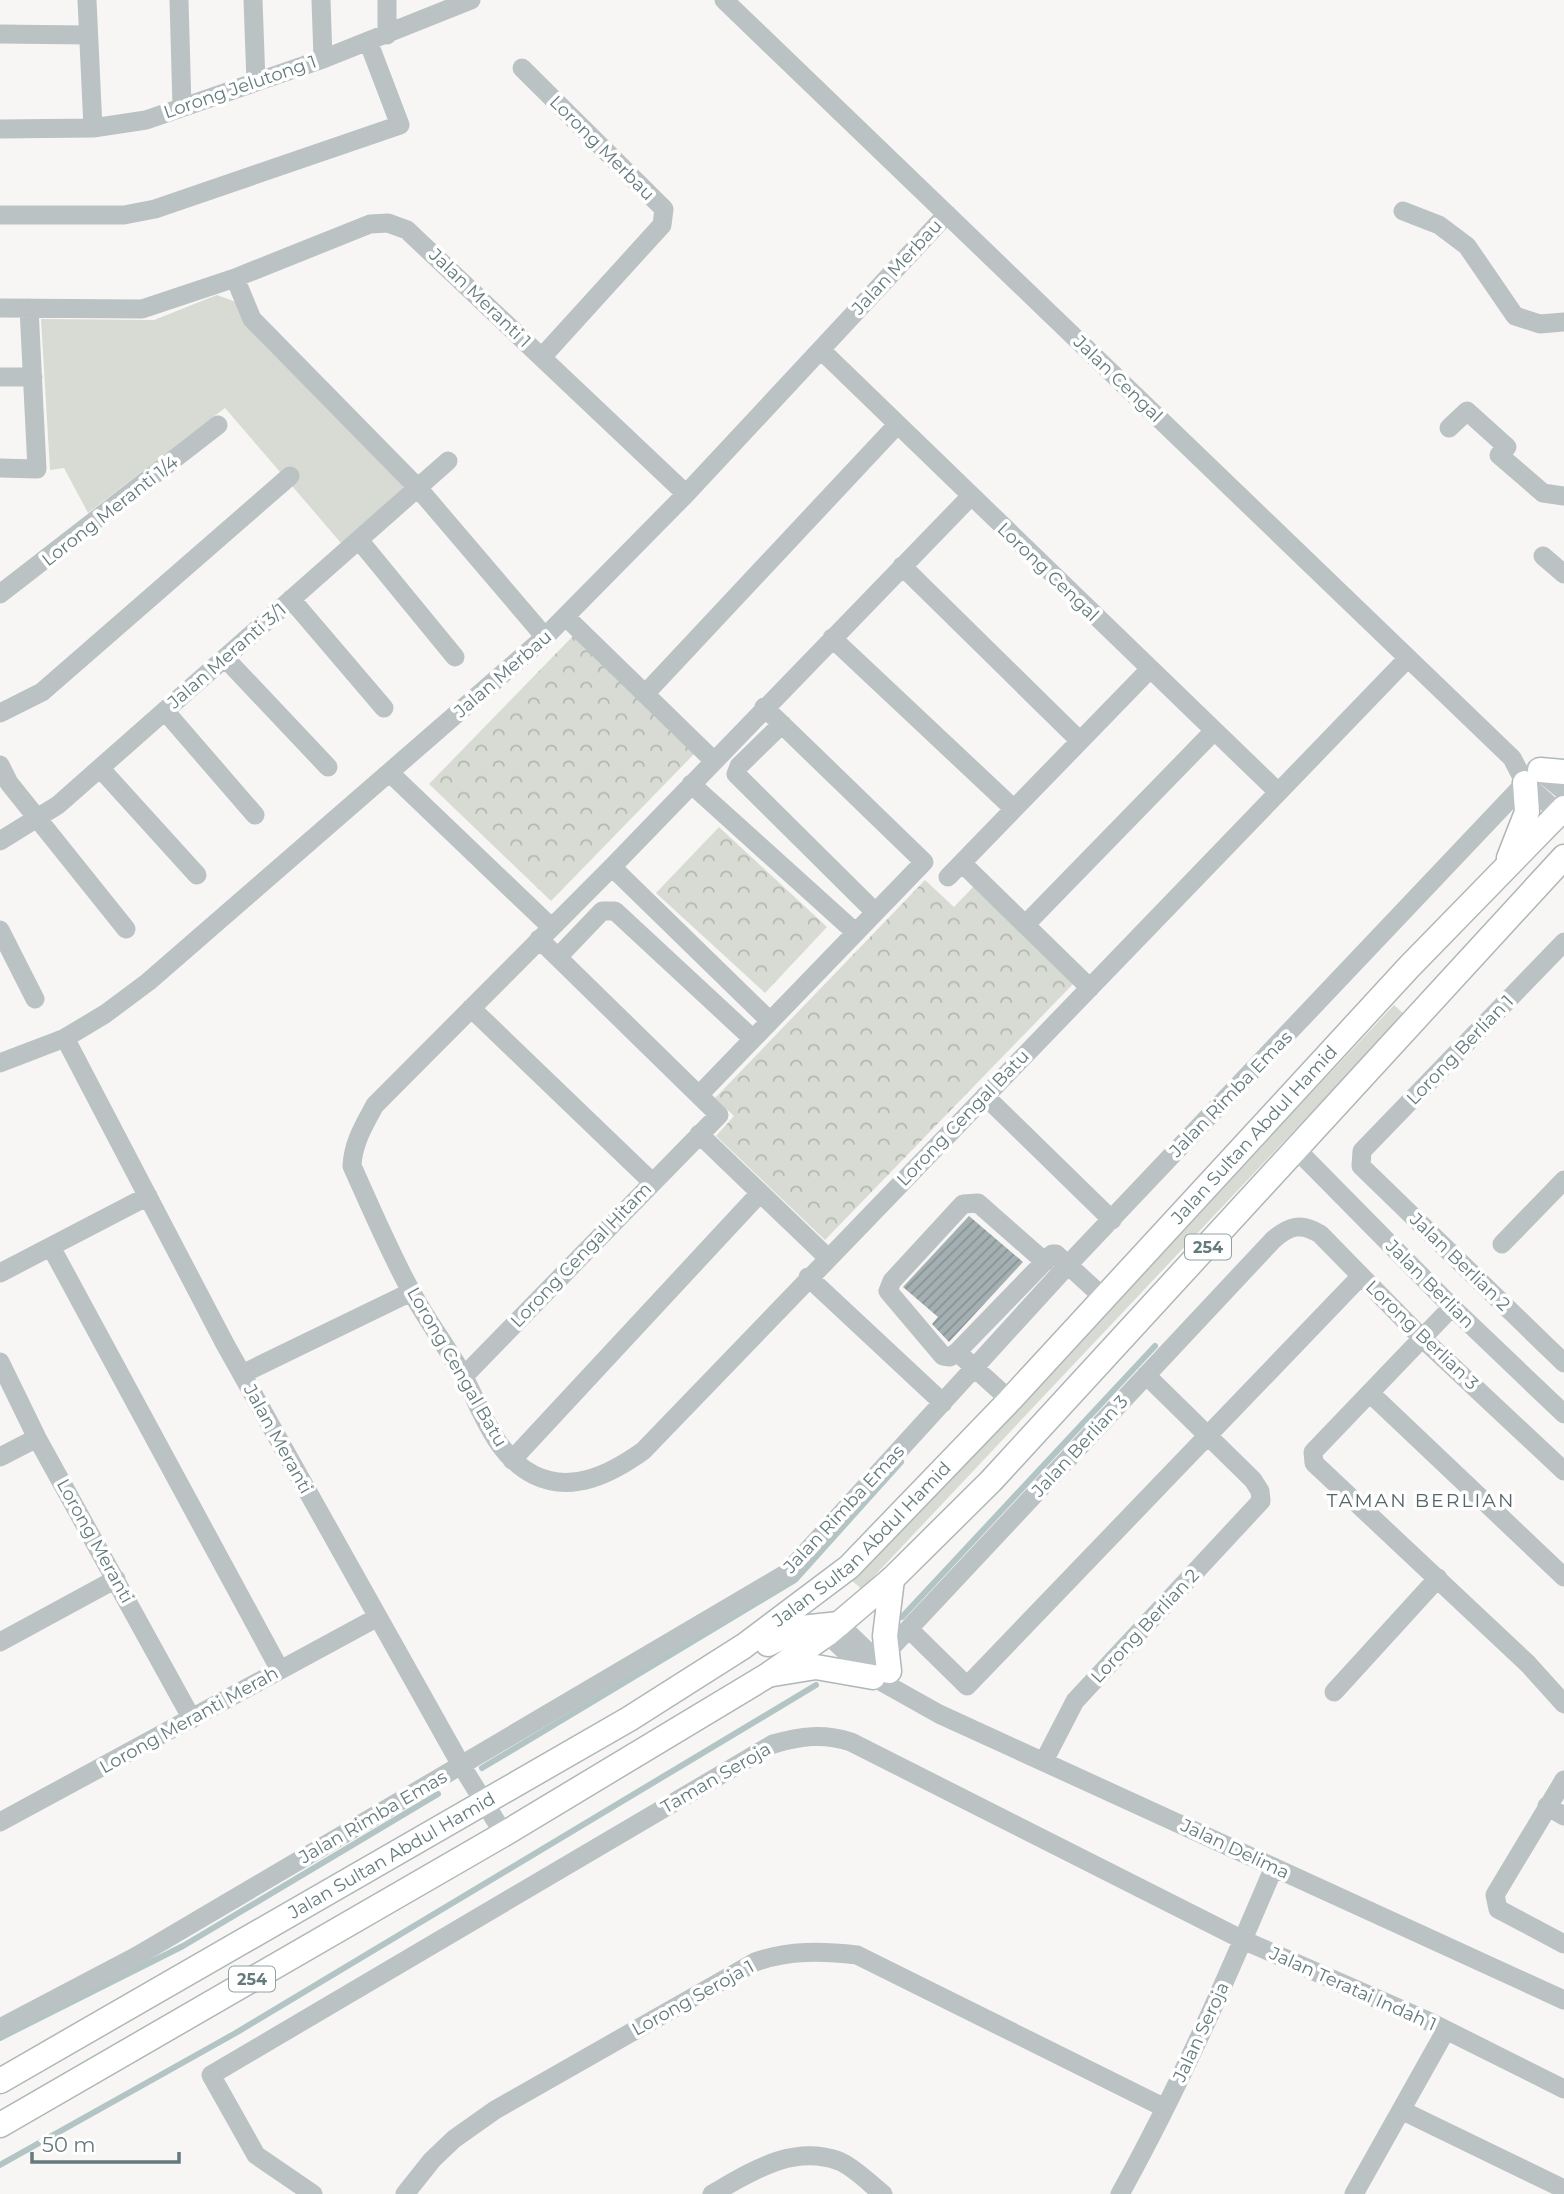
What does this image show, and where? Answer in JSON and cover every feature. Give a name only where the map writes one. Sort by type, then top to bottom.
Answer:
[{"type":"main road","points":[[1505,868],[1543,775]]},
{"type":"main road","name":"Jalan Sultan Abdul Hamid","points":[[0,2081],[629,1719],[744,1646],[849,1567],[1010,1400],[1409,967],[1563,808]]},
{"type":"main road","name":"Jalan Sultan Abdul Hamid","points":[[0,2125],[504,1834],[768,1675],[892,1579],[990,1482],[1298,1151],[1564,858]]},
{"type":"main road","points":[[744,1646],[763,1646],[795,1630],[831,1627],[849,1567]]},
{"type":"main road","points":[[768,1675],[816,1667],[882,1667],[892,1579]]},
{"type":"street","points":[[87,0],[93,128]]},
{"type":"street","points":[[179,0],[182,107]]},
{"type":"street","points":[[253,0],[256,82]]},
{"type":"street","points":[[0,215],[124,215],[155,209],[400,125],[377,38],[387,0]]},
{"type":"street","name":"Lorong Jelutong 1","points":[[0,129],[93,128],[146,120],[323,59],[471,0]]},
{"type":"street","name":"Jalan Cengal","points":[[724,0],[1512,758],[1543,775],[1563,808]]},
{"type":"street","points":[[321,9],[323,59]]},
{"type":"street","points":[[0,34],[87,35]]},
{"type":"street","name":"Lorong Merbau","points":[[522,68],[664,209],[662,225],[542,358]]},
{"type":"street","points":[[1403,211],[1439,225],[1467,246],[1515,316],[1540,324],[1564,322]]},
{"type":"street","name":"Jalan Merbau","points":[[0,1063],[65,1038],[105,1014],[148,982],[545,638],[686,494],[947,214]]},
{"type":"street","name":"Jalan Meranti 1","points":[[0,308],[142,309],[234,278],[370,224],[388,223],[407,230],[686,494]]},
{"type":"street","points":[[234,278],[252,319],[418,488],[545,638]]},
{"type":"street","points":[[0,468],[37,469],[29,308]]},
{"type":"street","name":"Lorong Cengal","points":[[821,350],[896,426],[1278,792]]},
{"type":"street","points":[[0,377],[33,377]]},
{"type":"street","points":[[1448,428],[1467,411],[1507,447],[1499,455],[1543,493],[1564,496]]},
{"type":"street","name":"Lorong Meranti 1/4","points":[[0,594],[218,425]]},
{"type":"street","points":[[645,694],[896,426]]},
{"type":"street","name":"Jalan Meranti 3/1","points":[[0,841],[39,819],[100,768],[448,461]]},
{"type":"street","points":[[0,713],[43,692],[290,476]]},
{"type":"street","name":"Lorong Cengal Batu","points":[[970,497],[611,867],[375,1105],[352,1150],[352,1166],[411,1292],[464,1376],[490,1430],[512,1460],[535,1475],[558,1481],[588,1481],[616,1470],[643,1451],[827,1257],[1408,658]]},
{"type":"street","points":[[359,540],[455,657]]},
{"type":"street","points":[[1543,556],[1564,574]]},
{"type":"street","points":[[902,566],[1080,741]]},
{"type":"street","points":[[291,599],[384,708]]},
{"type":"street","points":[[566,617],[713,760]]},
{"type":"street","points":[[831,638],[1014,809]]},
{"type":"street","points":[[225,657],[328,767]]},
{"type":"street","points":[[1090,988],[1024,925],[955,870],[1150,669]]},
{"type":"street","points":[[390,773],[545,933],[558,957],[699,1096],[924,862],[764,707]]},
{"type":"street","points":[[165,711],[255,815]]},
{"type":"street","points":[[782,724],[739,766],[736,774],[874,912]]},
{"type":"street","points":[[1024,925],[1214,731]]},
{"type":"street","points":[[0,765],[9,783],[126,929]]},
{"type":"street","points":[[100,768],[197,875]]},
{"type":"street","name":"Jalan Rimba Emas","points":[[0,2028],[137,1956],[787,1573],[1067,1266],[1543,775]]},
{"type":"street","points":[[691,783],[855,932]]},
{"type":"street","points":[[611,867],[770,1021]]},
{"type":"street","points":[[558,957],[602,911],[615,911],[753,1039]]},
{"type":"street","points":[[0,930],[35,999]]},
{"type":"street","name":"Lorong Berlian 1","points":[[1359,1160],[1362,1151],[1564,942]]},
{"type":"street","points":[[471,1008],[653,1182]]},
{"type":"street","name":"Jalan Meranti","points":[[65,1038],[242,1374],[461,1765],[504,1834]]},
{"type":"street","name":"Lorong Cengal Hitam","points":[[464,1376],[719,1115],[699,1096]]},
{"type":"street","points":[[985,1096],[1112,1220]]},
{"type":"street","points":[[699,1134],[827,1257]]},
{"type":"street","name":"Jalan Berlian","points":[[1298,1151],[1452,1307],[1564,1414]]},
{"type":"street","name":"Jalan Berlian 2","points":[[1359,1160],[1362,1166],[1564,1363]]},
{"type":"street","points":[[1502,1244],[1564,1180]]},
{"type":"street","points":[[512,1460],[760,1193]]},
{"type":"street","points":[[0,1273],[148,1196]]},
{"type":"street","points":[[1045,1262],[978,1203],[963,1203],[892,1281],[888,1291],[946,1358],[957,1352],[1054,1254],[1104,1298]]},
{"type":"street","name":"Lorong Berlian 3","points":[[1273,1240],[1295,1226],[1308,1227],[1320,1234],[1423,1339],[1564,1471]]},
{"type":"street","name":"Jalan Berlian 3","points":[[882,1667],[909,1629],[1273,1240]]},
{"type":"street","points":[[51,1247],[280,1670]]},
{"type":"street","points":[[909,1629],[967,1686],[1361,1276]]},
{"type":"street","points":[[808,1277],[943,1403]]},
{"type":"street","points":[[242,1374],[411,1292]]},
{"type":"street","points":[[1452,1307],[1313,1452],[1314,1463],[1321,1473],[1438,1578],[1528,1664],[1564,1704]]},
{"type":"street","points":[[957,1352],[1010,1400]]},
{"type":"street","name":"Lorong Meranti","points":[[0,1362],[37,1438],[192,1719]]},
{"type":"street","points":[[1146,1375],[1208,1434]]},
{"type":"street","points":[[1371,1394],[1564,1577]]},
{"type":"street","name":"Lorong Berlian 2","points":[[1044,1761],[1075,1701],[1261,1501],[1260,1491],[1253,1480],[1208,1434]]},
{"type":"street","points":[[0,1457],[37,1438]]},
{"type":"street","points":[[1334,1692],[1438,1578]]},
{"type":"street","points":[[0,1642],[116,1579]]},
{"type":"street","name":"Lorong Meranti Merah","points":[[0,1822],[377,1617]]},
{"type":"street","name":"Jalan Delima","points":[[831,1627],[882,1667],[908,1695],[939,1714],[1564,2000]]},
{"type":"street","name":"Taman Seroja","points":[[313,2194],[256,2155],[211,2075],[773,1744],[818,1735],[829,1735],[850,1742],[1243,1940]]},
{"type":"street","points":[[1564,1780],[1556,1811],[1494,1895],[1498,1909],[1564,1944]]},
{"type":"street","name":"Jalan Seroja","points":[[1120,2194],[1212,2013],[1275,1867]]},
{"type":"street","name":"Jalan Teratai Indah 1","points":[[1243,1940],[1446,2030],[1354,2194]]},
{"type":"street","name":"Lorong Seroja 1","points":[[405,2194],[432,2160],[454,2139],[495,2110],[755,1962],[775,1955],[834,1952],[857,1955],[1165,2108]]},
{"type":"street","points":[[1446,2030],[1564,2089]]},
{"type":"street","points":[[1401,2110],[1564,2189]]},
{"type":"street","points":[[712,2194],[761,2165],[789,2157],[841,2162],[883,2194]]},
{"type":"green space","points":[[217,295],[236,302],[405,488],[341,543],[225,408],[88,513],[64,468],[50,470],[41,319],[154,320]]},
{"type":"green space","points":[[573,636],[695,753],[551,901],[429,784]]},
{"type":"green space","points":[[719,827],[827,927],[765,993],[656,893]]},
{"type":"green space","points":[[925,880],[954,907],[974,886],[1075,982],[825,1240],[716,1136],[734,1116],[715,1098]]},
{"type":"green space","points":[[1394,1005],[1404,1014],[862,1589],[852,1581]]},
{"type":"building","points":[[969,1216],[1023,1262],[949,1342],[932,1324],[938,1317],[903,1287]]},
{"type":"waterway","points":[[902,1617],[1155,1346]]},
{"type":"waterway","points":[[482,1768],[795,1580],[901,1462]]},
{"type":"waterway","points":[[0,2165],[234,2034],[816,1685]]},
{"type":"waterway","points":[[0,2038],[183,1946],[438,1794]]},
{"type":"district","name":"TAMAN BERLIAN","points":[[1421,1500]]}]
